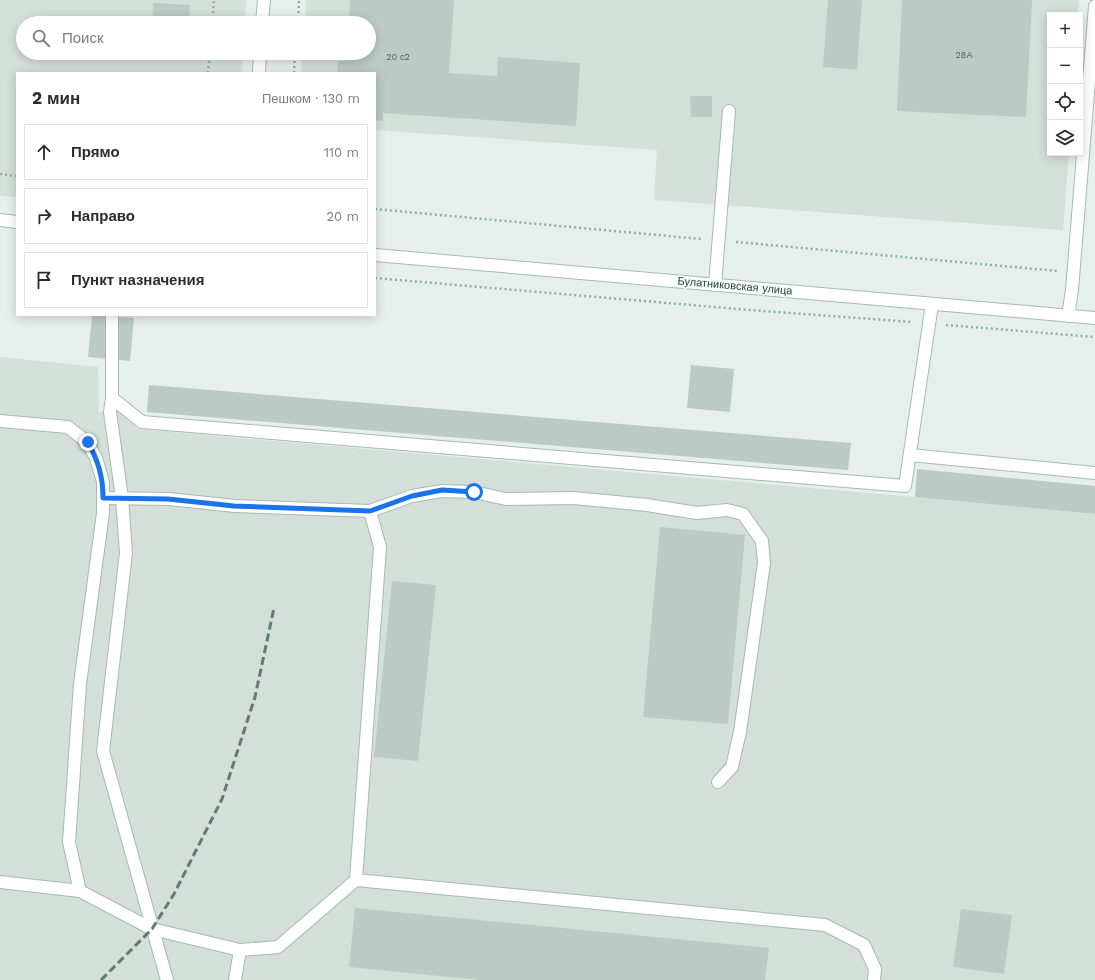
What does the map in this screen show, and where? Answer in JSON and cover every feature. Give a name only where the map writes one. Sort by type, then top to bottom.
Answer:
[{"type":"street","points":[[263,16],[264,0]]},
{"type":"street","points":[[1068,316],[1074,265],[1095,6]]},
{"type":"street","points":[[259,72],[260,60]]},
{"type":"street","points":[[714,285],[729,111]]},
{"type":"street","points":[[0,220],[16,222]]},
{"type":"street","name":"Булатниковская улица","points":[[376,255],[1095,318]]},
{"type":"street","points":[[112,398],[142,422],[905,486],[932,304]]},
{"type":"street","points":[[112,316],[112,398],[110,412],[122,498],[126,553],[103,751],[166,980]]},
{"type":"street","points":[[0,421],[68,427],[88,442],[96,458],[103,482],[103,513],[80,684],[69,842],[80,891]]},
{"type":"street","points":[[910,455],[1095,473]]},
{"type":"street","points":[[103,498],[168,499],[234,506],[370,511],[412,496],[442,490],[474,492],[506,499],[574,498],[647,504],[697,513],[727,510],[743,514],[762,541],[764,563],[740,732],[732,768],[718,782]]},
{"type":"street","points":[[0,882],[80,891],[152,929],[240,950],[278,947],[356,880],[380,547],[370,511]]},
{"type":"street","points":[[356,880],[825,925],[864,945],[875,969],[874,980]]},
{"type":"street","points":[[235,980],[240,950]]},
{"type":"path","points":[[213,16],[214,0]]},
{"type":"path","points":[[298,16],[299,0]]},
{"type":"path","points":[[208,72],[209,60]]},
{"type":"path","points":[[294,72],[295,60]]},
{"type":"path","points":[[0,174],[16,176]]},
{"type":"path","points":[[376,278],[749,310],[1095,337]]},
{"type":"shaded area","points":[[0,0],[246,0],[245,16],[16,16],[16,60],[243,60],[242,72],[16,72],[16,197],[0,196]]},
{"type":"shaded area","points":[[306,0],[1079,0],[1078,12],[1047,12],[1047,156],[1069,156],[1063,230],[654,200],[657,150],[376,130],[376,72],[301,72],[302,60],[376,60],[376,16],[305,16]]},
{"type":"shaded area","points":[[0,357],[98,367],[99,412],[124,412],[137,429],[1095,514],[1095,980],[0,980]]},
{"type":"building","points":[[350,0],[454,0],[449,73],[497,76],[498,57],[580,63],[576,126],[383,113],[383,121],[376,120],[376,72],[337,72],[338,61],[376,60],[376,16],[349,16]]},
{"type":"building","points":[[828,0],[862,0],[857,70],[823,67]]},
{"type":"building","points":[[902,0],[1032,0],[1026,117],[897,111]]},
{"type":"building","points":[[153,3],[190,5],[189,16],[152,16]]},
{"type":"building","points":[[690,96],[712,96],[712,117],[691,117]]},
{"type":"building","points":[[92,316],[134,318],[130,361],[88,357]]},
{"type":"building","points":[[691,365],[734,369],[730,412],[687,408]]},
{"type":"building","points":[[149,385],[851,443],[848,470],[147,412]]},
{"type":"building","points":[[917,469],[1095,486],[1095,514],[915,497]]},
{"type":"building","points":[[660,527],[745,535],[728,724],[643,717]]},
{"type":"building","points":[[392,581],[436,585],[418,761],[374,757]]},
{"type":"building","points":[[355,908],[769,948],[765,980],[480,980],[349,967]]},
{"type":"building","points":[[961,909],[1012,915],[1004,974],[953,967]]},
{"type":"railway","points":[[101,980],[152,929],[174,894],[222,799],[255,697],[274,608]]},
{"type":"route","points":[[88,442],[96,458],[103,482],[103,498],[168,499],[234,506],[370,511],[412,496],[442,490],[474,492]]}]
